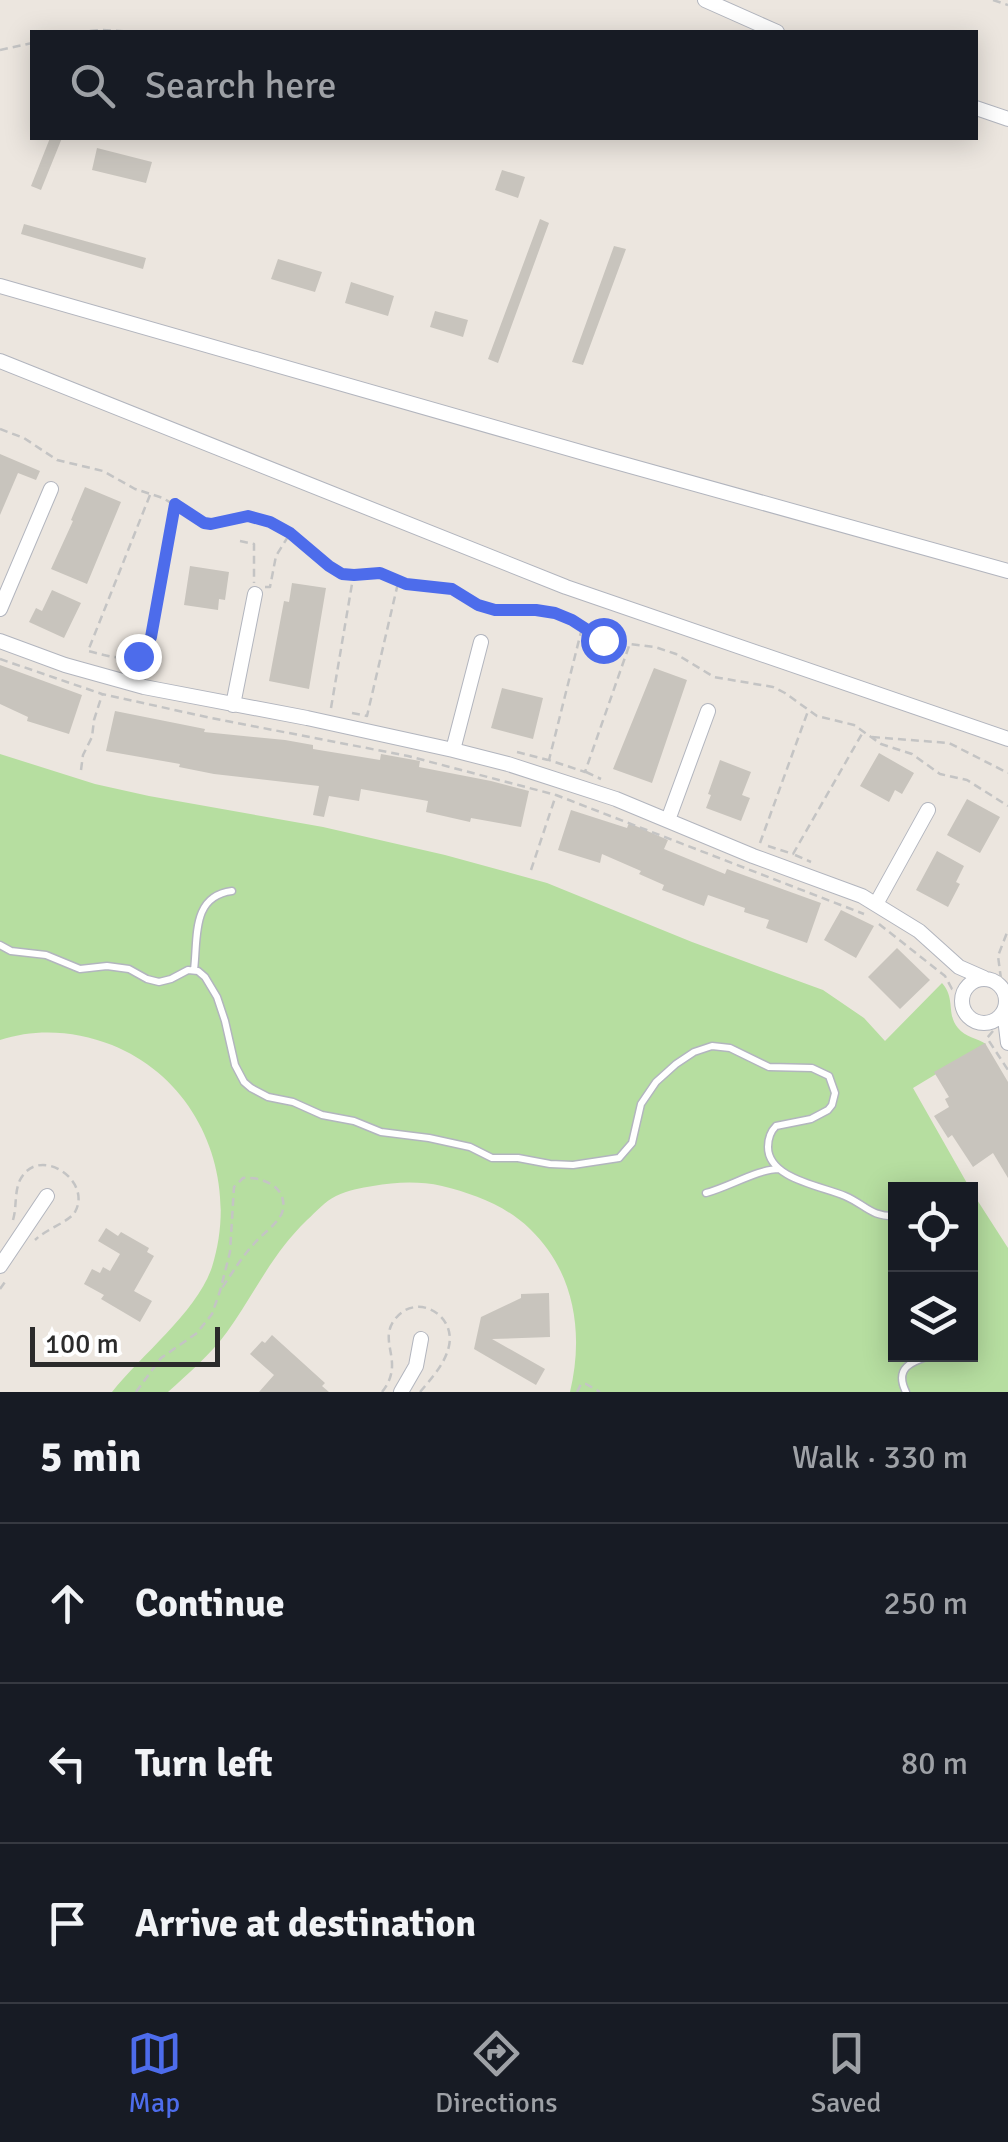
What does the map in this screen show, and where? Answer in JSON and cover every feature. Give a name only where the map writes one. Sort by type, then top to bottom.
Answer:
[{"type":"street","points":[[705,0],[772,30]]},
{"type":"street","points":[[978,109],[1008,119]]},
{"type":"street","points":[[0,286],[1008,571]]},
{"type":"street","points":[[0,362],[566,588],[1008,739]]},
{"type":"street","points":[[0,610],[51,489]]},
{"type":"street","points":[[233,705],[255,594]]},
{"type":"street","points":[[0,641],[107,678],[454,750],[560,780],[840,886],[872,913],[919,931],[971,974],[996,979],[1006,1002],[1008,1044],[966,1014],[954,963]]},
{"type":"street","points":[[454,750],[482,642]]},
{"type":"street","points":[[668,820],[708,710]]},
{"type":"street","points":[[872,913],[928,810]]},
{"type":"street","points":[[962,992],[972,981],[996,979]]},
{"type":"street","points":[[983,1023],[995,1020],[1006,1002]]},
{"type":"street","points":[[0,1266],[47,1196]]},
{"type":"street","points":[[402,1392],[416,1366],[421,1339]]},
{"type":"lane","points":[[194,970],[204,906],[215,896],[232,891]]},
{"type":"lane","points":[[0,945],[20,953],[46,955],[80,968],[128,968],[153,981],[165,981],[194,970],[203,975],[217,997],[235,1065],[251,1088],[380,1132],[470,1147],[492,1158],[573,1165],[619,1158],[632,1143],[641,1104],[648,1092],[676,1064],[703,1048],[721,1046],[769,1067],[824,1072],[834,1087],[832,1105],[811,1119],[776,1126],[770,1134],[768,1155],[758,1172]]},
{"type":"lane","points":[[768,1155],[779,1169],[811,1186],[848,1197],[875,1215],[888,1216]]},
{"type":"lane","points":[[706,1193],[758,1172],[779,1169]]},
{"type":"lane","points":[[906,1392],[902,1380],[905,1368],[914,1362]]},
{"type":"path","points":[[993,0],[1008,5]]},
{"type":"path","points":[[0,50],[30,43]]},
{"type":"path","points":[[0,429],[24,438],[57,460],[103,471],[175,504],[204,523],[248,516],[270,522],[290,533],[335,570],[354,575],[380,573],[416,586],[452,589],[486,608],[555,613],[603,640],[655,648],[676,654],[725,681],[785,692],[808,711],[854,725],[888,748],[919,758],[940,774],[967,780],[1008,806]]},
{"type":"path","points":[[151,494],[88,651],[131,658],[149,644],[175,504]]},
{"type":"path","points":[[240,541],[254,544],[254,584],[270,588],[276,556],[290,533]]},
{"type":"path","points":[[331,710],[354,575]]},
{"type":"path","points":[[349,712],[367,716],[398,581]]},
{"type":"path","points":[[582,627],[549,760],[585,772],[630,644]]},
{"type":"path","points":[[0,659],[102,694],[408,756],[556,795],[872,913],[945,976],[952,989],[962,992]]},
{"type":"path","points":[[81,770],[102,694]]},
{"type":"path","points":[[808,711],[760,844],[792,854],[863,731]]},
{"type":"path","points":[[871,737],[948,743],[1008,772]]},
{"type":"path","points":[[532,870],[556,795]]},
{"type":"path","points":[[996,979],[998,956],[1008,930]]},
{"type":"path","points":[[136,1392],[161,1358],[188,1341],[212,1314],[230,1252],[234,1187],[243,1178],[256,1178],[276,1187],[283,1211],[241,1259],[220,1291]]},
{"type":"path","points":[[576,1392],[581,1384],[600,1392]]},
{"type":"green space","points":[[0,754],[95,784],[323,827],[547,883],[823,990],[864,1018],[885,1041],[942,983],[958,1028],[986,1044],[913,1088],[966,1182],[888,1182],[888,1362],[978,1362],[978,1201],[1008,1248],[1008,1392],[570,1392],[576,1348],[572,1305],[557,1264],[545,1246],[510,1213],[489,1202],[442,1186],[408,1183],[354,1190],[324,1204],[283,1247],[220,1340],[168,1392],[112,1392],[182,1316],[205,1284],[219,1233],[216,1167],[189,1107],[168,1082],[142,1061],[112,1045],[85,1037],[28,1034],[0,1040]]},
{"type":"building","points":[[49,140],[61,140],[41,190],[31,186]]},
{"type":"building","points":[[97,148],[152,162],[146,183],[92,170]]},
{"type":"building","points":[[502,170],[525,177],[518,198],[495,190]]},
{"type":"building","points":[[540,219],[549,223],[498,363],[488,359]]},
{"type":"building","points":[[24,224],[146,258],[143,269],[21,234]]},
{"type":"building","points":[[614,246],[626,249],[583,365],[572,362]]},
{"type":"building","points":[[278,259],[322,272],[315,292],[271,279]]},
{"type":"building","points":[[351,282],[394,296],[388,316],[345,303]]},
{"type":"building","points":[[435,311],[468,320],[463,337],[430,327]]},
{"type":"building","points":[[0,454],[40,471],[36,480],[18,473],[0,515]]},
{"type":"building","points":[[85,487],[121,502],[87,584],[51,569]]},
{"type":"building","points":[[190,566],[229,572],[225,600],[219,599],[218,610],[184,605]]},
{"type":"building","points":[[292,583],[326,588],[309,689],[269,681],[284,601],[289,602]]},
{"type":"building","points":[[52,590],[81,603],[64,638],[29,622],[36,608],[42,611]]},
{"type":"building","points":[[0,665],[82,695],[69,734],[27,721],[28,717],[0,704]]},
{"type":"building","points":[[654,668],[687,680],[652,783],[613,769]]},
{"type":"building","points":[[502,688],[543,698],[533,739],[491,728]]},
{"type":"building","points":[[115,711],[205,729],[204,732],[285,740],[313,745],[313,749],[380,760],[381,754],[420,761],[419,767],[529,791],[521,827],[471,818],[470,822],[426,812],[428,801],[361,789],[359,801],[329,796],[324,817],[313,815],[319,786],[214,774],[106,751]]},
{"type":"building","points":[[879,753],[914,773],[902,794],[895,790],[889,802],[860,786]]},
{"type":"building","points":[[720,760],[751,772],[742,795],[750,798],[741,821],[706,808]]},
{"type":"building","points":[[967,799],[1000,817],[980,853],[947,835]]},
{"type":"building","points":[[571,810],[627,828],[629,823],[668,840],[664,849],[725,874],[727,869],[821,903],[807,943],[766,928],[769,920],[744,912],[745,908],[708,895],[704,906],[662,890],[664,885],[639,874],[641,871],[602,854],[600,863],[558,850]]},
{"type":"building","points":[[937,851],[964,866],[948,907],[916,890]]},
{"type":"building","points":[[841,910],[874,926],[856,958],[824,940]]},
{"type":"building","points":[[897,948],[930,980],[900,1009],[868,977]]},
{"type":"building","points":[[985,1043],[1008,1082],[1008,1178],[993,1153],[973,1167],[934,1116],[949,1107],[945,1099],[949,1097],[934,1072]]},
{"type":"building","points":[[106,1228],[149,1248],[147,1252],[154,1256],[134,1291],[152,1301],[140,1322],[84,1284],[92,1269],[100,1273],[103,1267],[110,1271],[120,1254],[98,1241]]},
{"type":"building","points":[[549,1293],[550,1337],[492,1339],[545,1369],[536,1385],[474,1349],[481,1317],[521,1298],[521,1294]]},
{"type":"building","points":[[272,1335],[325,1383],[322,1386],[329,1392],[259,1392],[274,1375],[250,1354]]},
{"type":"route","points":[[138,656],[151,637],[175,504],[204,523],[248,516],[270,522],[342,574],[380,573],[406,584],[441,586],[495,610],[555,613],[603,640]]}]
